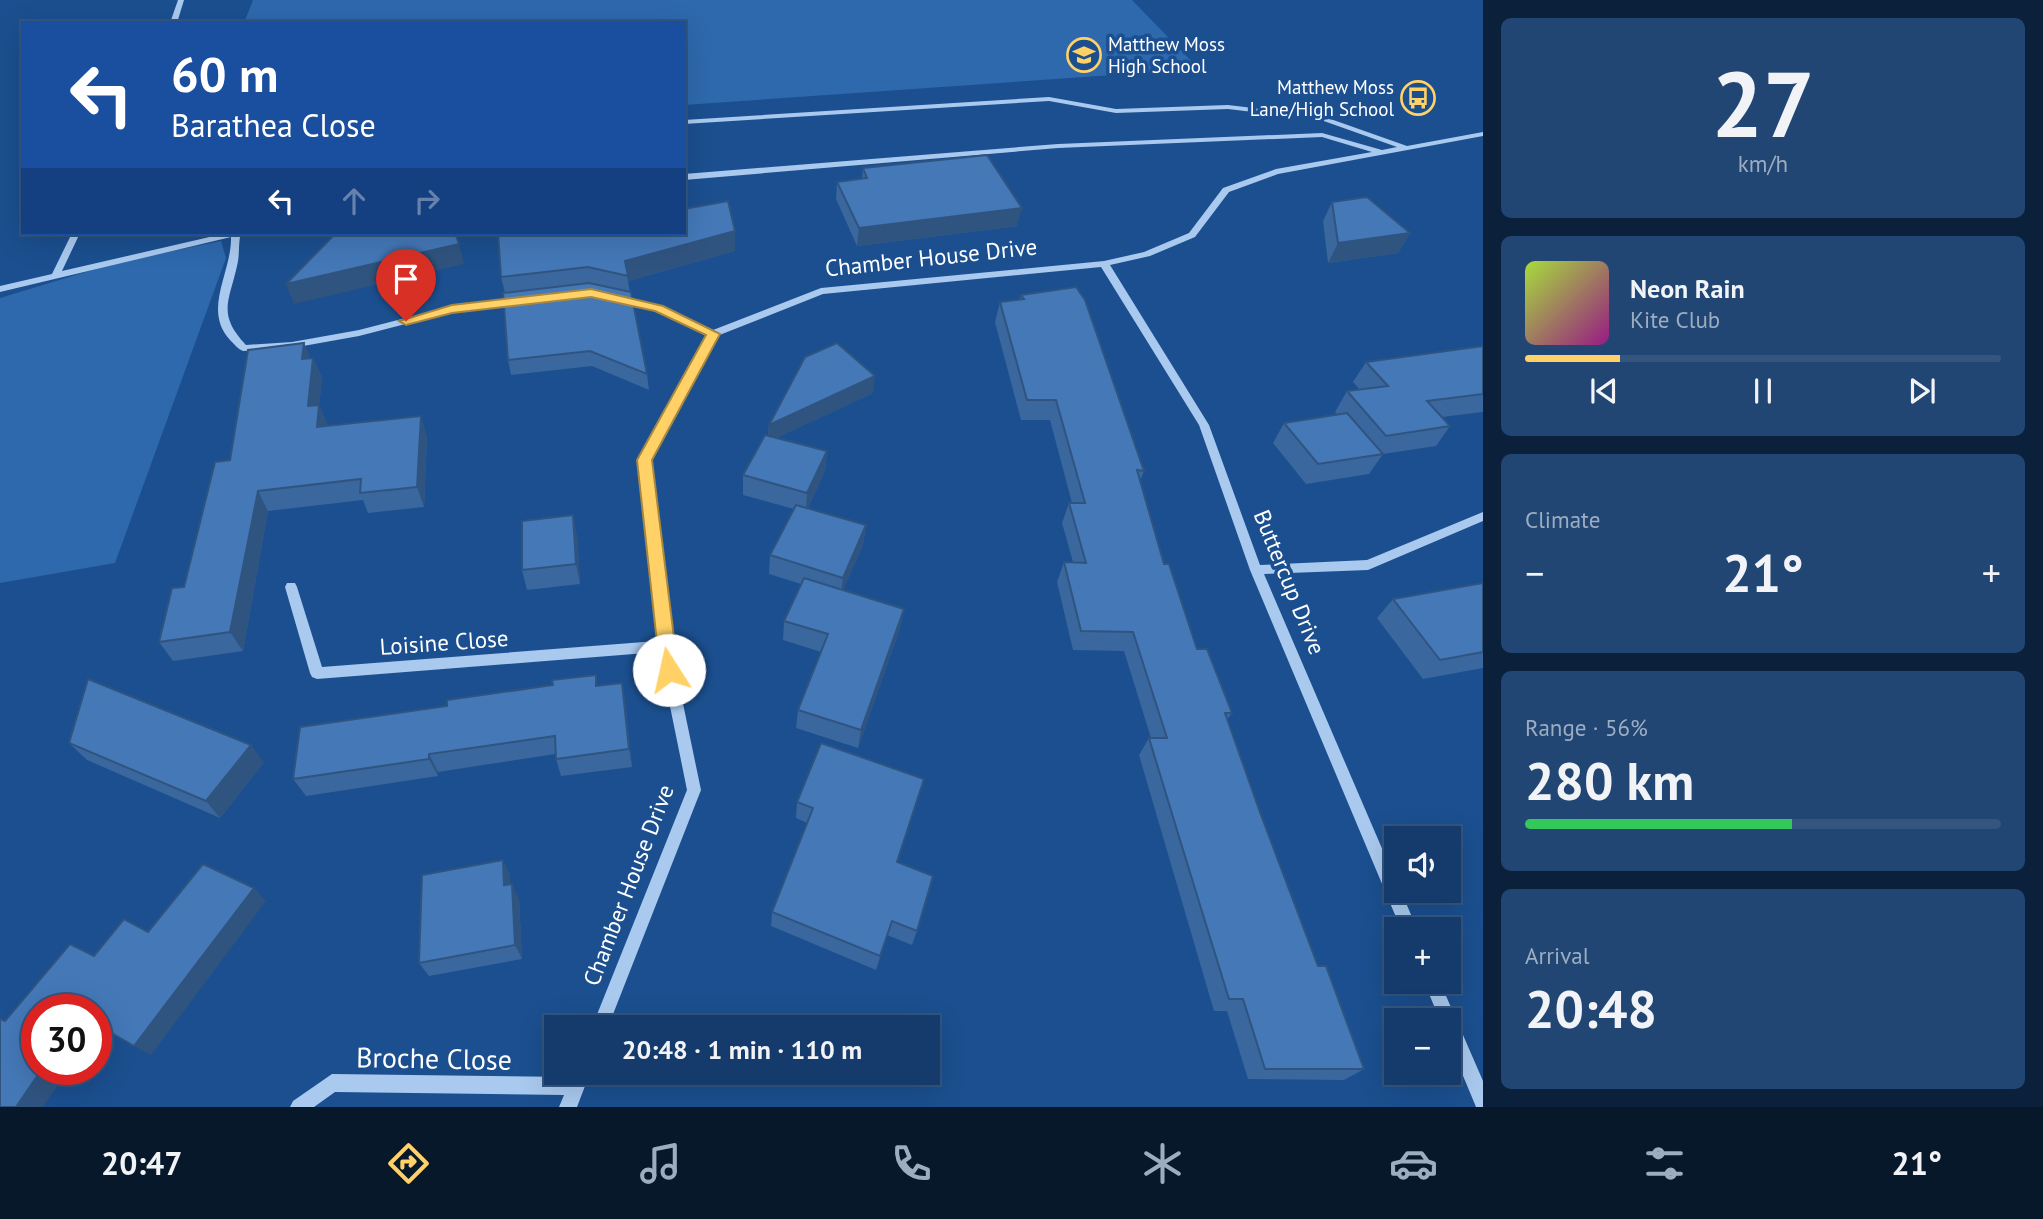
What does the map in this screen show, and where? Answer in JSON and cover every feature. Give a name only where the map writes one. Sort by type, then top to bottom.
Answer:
[{"type":"street","points":[[174,21],[181,0]]},
{"type":"street","points":[[686,122],[1049,99],[1116,111],[1228,107],[1322,118],[1407,148]]},
{"type":"street","name":"Chamber House Drive","points":[[605,1015],[694,790],[664,646],[644,460],[713,334],[821,291],[1104,264],[1147,254],[1192,235],[1226,190],[1276,172],[1483,134]]},
{"type":"street","points":[[686,177],[1058,146],[1322,135],[1381,152]]},
{"type":"street","points":[[55,277],[75,235]]},
{"type":"street","points":[[0,289],[228,235]]},
{"type":"street","name":"Buttercup Drive","points":[[1104,264],[1204,425],[1256,570],[1404,917]]},
{"type":"street","points":[[605,296],[659,308],[713,334]]},
{"type":"street","points":[[359,333],[452,309],[528,300]]},
{"type":"street","points":[[1256,570],[1368,565],[1483,516]]},
{"type":"street","name":"Loisine Close","points":[[291,587],[317,673],[664,646]]},
{"type":"street","points":[[1461,1050],[1483,1102]]},
{"type":"street","name":"Broche Close","points":[[299,1107],[331,1083],[544,1080]]},
{"type":"street","points":[[568,1107],[577,1085]]},
{"type":"lane","points":[[236,235],[238,249],[220,316],[229,336],[243,348],[292,345],[359,333]]},
{"type":"shaded area","points":[[253,0],[1132,0],[1199,69],[686,105],[686,21],[245,21]]},
{"type":"shaded area","points":[[221,241],[226,258],[115,563],[0,583],[0,298],[119,262]]},
{"type":"building","points":[[987,155],[1022,208],[859,228],[837,182],[867,178],[863,168]]},
{"type":"building","points":[[1367,197],[1410,233],[1338,243],[1332,202]]},
{"type":"building","points":[[728,201],[735,231],[625,261],[628,276],[588,267],[501,277],[498,235],[686,235],[686,209]]},
{"type":"building","points":[[334,235],[456,235],[459,244],[286,284]]},
{"type":"building","points":[[589,283],[631,292],[647,374],[590,351],[508,360],[503,293]]},
{"type":"building","points":[[1076,287],[1085,300],[1144,471],[1137,470],[1164,564],[1169,564],[1197,649],[1207,649],[1232,713],[1225,713],[1261,815],[1318,966],[1326,966],[1364,1069],[1265,1069],[1243,999],[1229,999],[1149,738],[1167,738],[1133,632],[1081,631],[1064,562],[1086,563],[1069,503],[1085,503],[1056,400],[1027,400],[1000,302],[1024,299],[1021,295]]},
{"type":"building","points":[[304,343],[302,359],[313,358],[308,406],[319,405],[317,427],[421,416],[417,487],[360,493],[361,479],[258,491],[230,632],[159,642],[172,588],[184,587],[215,462],[230,460],[248,350]]},
{"type":"building","points":[[837,343],[875,376],[769,425],[805,357]]},
{"type":"building","points":[[1483,346],[1483,394],[1427,401],[1450,426],[1386,436],[1347,391],[1388,386],[1366,362]]},
{"type":"building","points":[[1347,413],[1383,454],[1318,464],[1284,423]]},
{"type":"building","points":[[765,435],[827,451],[807,493],[743,475]]},
{"type":"building","points":[[796,505],[866,525],[843,578],[770,555]]},
{"type":"building","points":[[573,515],[576,564],[522,570],[522,521]]},
{"type":"building","points":[[804,578],[904,609],[861,730],[798,710],[828,634],[784,621]]},
{"type":"building","points":[[1483,583],[1483,652],[1440,660],[1393,599]]},
{"type":"building","points":[[596,675],[596,686],[622,683],[629,749],[556,759],[555,736],[429,754],[429,759],[293,779],[300,727],[447,706],[447,700],[553,685],[552,680]]},
{"type":"building","points":[[88,679],[251,745],[206,801],[69,743]]},
{"type":"building","points":[[821,743],[924,779],[897,862],[933,876],[917,931],[892,921],[880,956],[772,912],[813,808],[797,802]]},
{"type":"building","points":[[503,860],[504,885],[512,884],[515,945],[419,963],[422,875]]},
{"type":"building","points":[[203,864],[254,888],[134,1046],[112,1033],[112,994],[28,994],[70,944],[94,956],[124,919],[148,932]]},
{"type":"building","points":[[21,1002],[21,1085],[31,1085],[16,1107],[0,1107],[0,1019],[5,1021]]},
{"type":"place","name":"Matthew Moss High School","points":[[1084,55]]},
{"type":"place","name":"Matthew Moss Lane/High School","points":[[1418,98]]},
{"type":"route","points":[[406,321],[452,309],[591,293],[659,308],[713,334],[644,460],[664,646],[669,670]]}]
